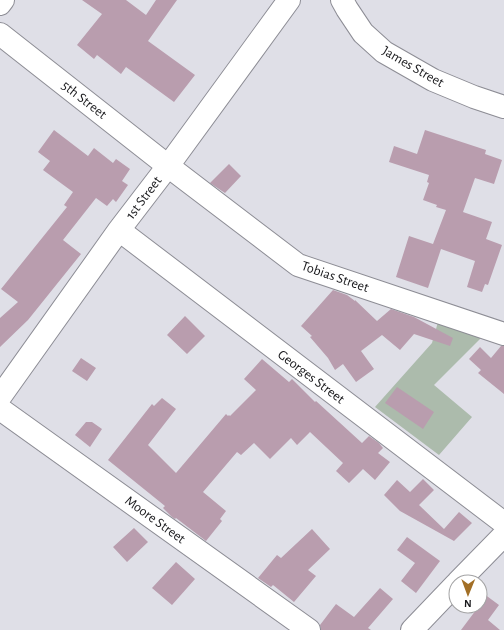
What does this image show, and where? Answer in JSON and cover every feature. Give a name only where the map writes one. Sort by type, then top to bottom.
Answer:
[{"type":"street","points":[[0,4],[4,0]]},
{"type":"street","name":"1st Street","points":[[0,397],[119,230],[168,166],[289,0]]},
{"type":"street","name":"James Street","points":[[342,0],[363,33],[384,52],[434,80],[474,97],[504,107]]},
{"type":"street","name":"5th Street","points":[[0,34],[168,166]]},
{"type":"street","name":"Tobias Street","points":[[168,166],[298,266],[504,334]]},
{"type":"street","name":"Georges Street","points":[[119,230],[504,523]]},
{"type":"street","name":"Moore Street","points":[[0,409],[309,630]]},
{"type":"street","points":[[466,574],[504,535]]},
{"type":"street","points":[[412,630],[448,592]]},
{"type":"green space","points":[[440,315],[489,330],[434,385],[472,417],[439,455],[375,407],[432,343]]},
{"type":"building","points":[[82,0],[126,0],[146,15],[156,0],[177,0],[148,41],[195,75],[174,102],[126,67],[121,74],[97,55],[94,59],[77,45],[102,14]]},
{"type":"building","points":[[54,130],[88,156],[94,148],[113,163],[116,159],[130,169],[122,181],[128,185],[116,202],[113,199],[107,206],[96,198],[63,240],[81,254],[28,320],[0,347],[0,318],[18,302],[1,289],[67,207],[64,205],[73,192],[43,170],[50,161],[38,152]]},
{"type":"building","points":[[425,130],[486,150],[485,154],[502,160],[494,184],[475,178],[463,212],[492,222],[486,239],[502,245],[488,285],[485,284],[482,292],[467,287],[475,261],[441,249],[428,288],[396,277],[409,236],[433,244],[446,210],[436,207],[437,205],[423,200],[429,183],[427,182],[429,175],[389,162],[394,146],[417,154]]},
{"type":"building","points":[[229,164],[241,176],[225,193],[210,183]]},
{"type":"building","points":[[333,290],[347,295],[355,300],[377,321],[391,309],[414,317],[453,338],[450,346],[414,334],[400,350],[382,335],[361,351],[374,369],[356,382],[343,364],[335,370],[328,358],[310,337],[312,336],[301,326]]},
{"type":"building","points":[[185,316],[205,336],[187,354],[167,335]]},
{"type":"building","points":[[501,346],[504,346],[504,394],[478,373],[481,370],[469,359],[480,347],[491,358]]},
{"type":"building","points":[[81,358],[96,368],[87,381],[72,371]]},
{"type":"building","points":[[262,359],[289,382],[292,379],[315,402],[316,401],[362,443],[369,436],[379,443],[383,448],[378,453],[390,462],[375,480],[363,469],[349,483],[336,471],[343,463],[310,432],[297,445],[291,438],[270,459],[254,443],[241,455],[237,452],[203,492],[226,511],[220,519],[222,521],[206,541],[176,518],[175,519],[172,517],[163,508],[165,506],[108,460],[152,404],[154,406],[162,398],[176,409],[148,445],[176,473],[226,414],[230,416],[256,390],[244,379]]},
{"type":"building","points":[[397,387],[434,412],[423,429],[385,403]]},
{"type":"building","points":[[86,422],[92,422],[102,429],[90,447],[75,435]]},
{"type":"building","points":[[423,479],[434,490],[419,505],[444,529],[459,512],[472,523],[454,541],[400,511],[384,495],[397,480],[410,492]]},
{"type":"building","points":[[134,528],[148,542],[127,562],[113,547]]},
{"type":"building","points":[[312,529],[330,549],[308,570],[316,576],[294,602],[273,585],[271,587],[258,578],[277,555],[281,558]]},
{"type":"building","points":[[407,537],[440,561],[416,593],[401,581],[415,563],[397,550]]},
{"type":"building","points":[[176,562],[195,579],[172,605],[152,588]]},
{"type":"building","points":[[380,588],[393,599],[368,628],[371,630],[321,630],[320,625],[336,604],[354,617]]},
{"type":"building","points":[[488,597],[499,605],[488,620],[500,630],[461,630],[473,614],[488,614]]}]
